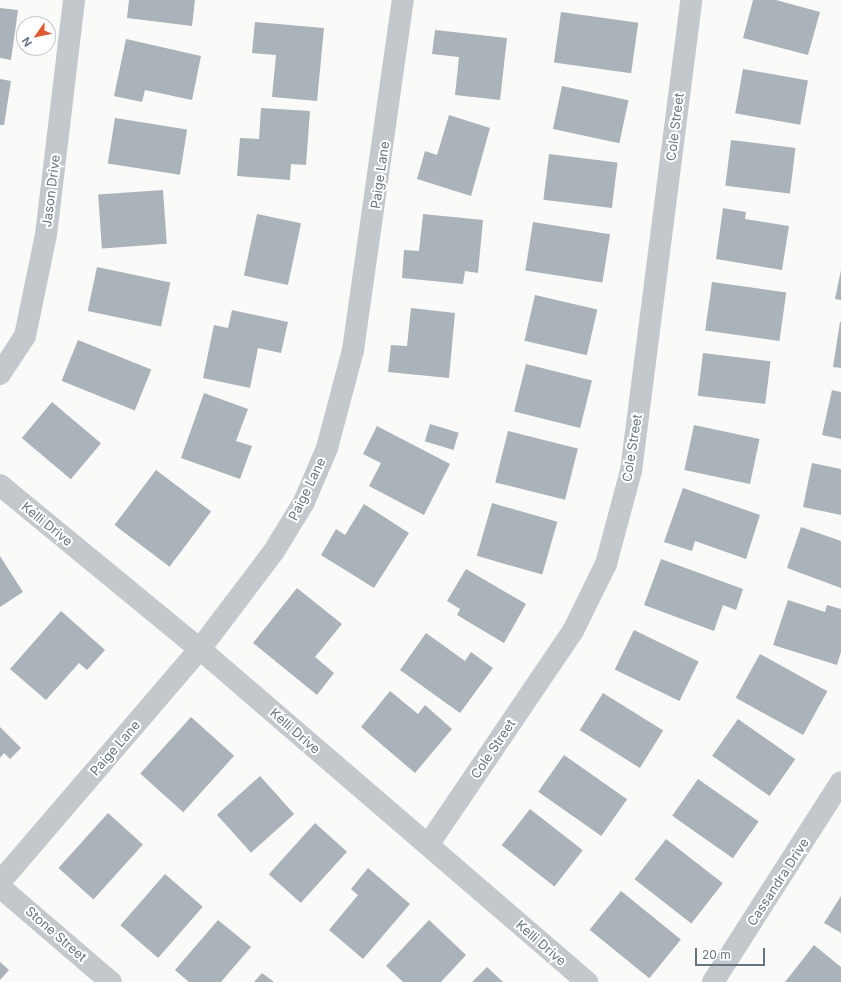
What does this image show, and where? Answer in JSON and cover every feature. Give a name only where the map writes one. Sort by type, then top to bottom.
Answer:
[{"type":"street","name":"Jason Drive","points":[[0,374],[25,336],[46,235],[74,0]]},
{"type":"street","name":"Paige Lane","points":[[0,882],[200,649],[274,551],[304,502],[327,448],[353,350],[403,0]]},
{"type":"street","name":"Cole Street","points":[[428,845],[573,631],[606,564],[631,471],[691,0]]},
{"type":"street","name":"Kelli Drive","points":[[0,485],[200,649],[586,982]]},
{"type":"street","name":"Cassandra Drive","points":[[714,982],[841,782]]},
{"type":"street","name":"Stone Street","points":[[0,887],[111,982]]},
{"type":"building","points":[[129,0],[195,0],[192,26],[127,18]]},
{"type":"building","points":[[753,0],[776,0],[820,12],[808,55],[743,38]]},
{"type":"building","points":[[0,8],[18,10],[11,60],[0,58]]},
{"type":"building","points":[[561,12],[638,23],[631,73],[554,63]]},
{"type":"building","points":[[255,22],[324,28],[317,101],[272,97],[276,55],[252,53]]},
{"type":"building","points":[[435,30],[507,38],[500,100],[455,95],[459,57],[432,54]]},
{"type":"building","points":[[126,39],[201,56],[192,100],[145,90],[142,102],[114,96]]},
{"type":"building","points":[[743,69],[808,80],[800,125],[735,113]]},
{"type":"building","points":[[0,79],[11,81],[4,125],[0,125]]},
{"type":"building","points":[[562,86],[629,100],[619,143],[553,129]]},
{"type":"building","points":[[261,108],[310,111],[306,165],[291,164],[290,180],[237,176],[240,138],[259,139]]},
{"type":"building","points":[[449,115],[490,128],[471,196],[417,179],[425,151],[437,155]]},
{"type":"building","points":[[115,118],[187,129],[180,175],[108,163]]},
{"type":"building","points":[[731,140],[796,148],[790,194],[725,186]]},
{"type":"building","points":[[549,154],[617,162],[612,208],[543,200]]},
{"type":"building","points":[[163,190],[167,244],[102,248],[98,195]]},
{"type":"building","points":[[723,208],[746,212],[745,219],[789,226],[782,270],[716,259]]},
{"type":"building","points":[[257,214],[301,223],[288,285],[244,276]]},
{"type":"building","points":[[423,214],[483,220],[478,273],[465,271],[463,284],[402,278],[404,250],[419,251]]},
{"type":"building","points":[[533,222],[610,234],[602,283],[525,270]]},
{"type":"building","points":[[97,267],[170,283],[161,327],[88,311]]},
{"type":"building","points":[[841,270],[841,300],[835,299]]},
{"type":"building","points":[[712,282],[786,292],[779,341],[705,331]]},
{"type":"building","points":[[535,295],[597,309],[587,355],[524,341]]},
{"type":"building","points":[[411,308],[455,313],[449,378],[388,372],[391,345],[407,346]]},
{"type":"building","points":[[232,310],[288,322],[281,353],[258,348],[250,388],[203,378],[214,325],[228,328]]},
{"type":"building","points":[[841,322],[841,368],[833,367]]},
{"type":"building","points":[[78,340],[151,370],[135,410],[62,381]]},
{"type":"building","points":[[703,353],[770,361],[765,404],[698,396]]},
{"type":"building","points":[[526,364],[592,380],[580,428],[514,412]]},
{"type":"building","points":[[832,390],[841,392],[841,439],[822,435]]},
{"type":"building","points":[[204,393],[248,409],[236,441],[252,446],[240,479],[181,458]]},
{"type":"building","points":[[52,402],[101,443],[71,479],[22,438]]},
{"type":"building","points":[[430,424],[459,433],[453,450],[425,441]]},
{"type":"building","points":[[694,425],[760,439],[750,484],[684,470]]},
{"type":"building","points":[[377,426],[450,464],[424,515],[369,486],[381,463],[363,454]]},
{"type":"building","points":[[508,431],[578,448],[565,500],[495,482]]},
{"type":"building","points":[[812,463],[841,469],[841,515],[803,507]]},
{"type":"building","points":[[156,470],[211,512],[170,567],[114,525]]},
{"type":"building","points":[[683,488],[760,515],[746,559],[695,541],[692,551],[664,542]]},
{"type":"building","points":[[492,503],[557,522],[542,575],[477,556]]},
{"type":"building","points":[[364,504],[409,533],[374,588],[321,555],[336,529],[345,535]]},
{"type":"building","points":[[801,527],[841,541],[841,588],[787,568]]},
{"type":"building","points":[[0,556],[23,592],[0,607]]},
{"type":"building","points":[[661,559],[743,589],[736,610],[723,605],[714,631],[644,605]]},
{"type":"building","points":[[466,569],[526,604],[504,643],[457,615],[460,609],[447,601]]},
{"type":"building","points":[[297,588],[342,624],[315,657],[334,673],[317,695],[253,643]]},
{"type":"building","points":[[788,600],[825,612],[827,605],[841,609],[841,652],[837,665],[773,645]]},
{"type":"building","points":[[61,611],[105,650],[87,670],[79,663],[46,700],[10,669]]},
{"type":"building","points":[[634,630],[699,662],[679,701],[615,670]]},
{"type":"building","points":[[426,633],[465,661],[471,652],[493,668],[460,713],[400,670]]},
{"type":"building","points":[[760,654],[827,691],[803,735],[736,698]]},
{"type":"building","points":[[390,691],[418,714],[425,705],[452,729],[415,773],[361,727]]},
{"type":"building","points":[[603,693],[663,731],[640,768],[580,730]]},
{"type":"building","points":[[191,717],[234,756],[183,812],[140,773]]},
{"type":"building","points":[[738,719],[795,759],[770,796],[712,756]]},
{"type":"building","points":[[0,727],[21,748],[10,759],[4,753],[0,758]]},
{"type":"building","points":[[564,755],[627,799],[601,836],[538,792]]},
{"type":"building","points":[[260,776],[294,814],[251,853],[217,815]]},
{"type":"building","points":[[698,779],[759,821],[733,858],[672,816]]},
{"type":"building","points":[[530,809],[583,850],[554,886],[502,845]]},
{"type":"building","points":[[108,813],[143,844],[93,899],[58,868]]},
{"type":"building","points":[[315,823],[347,852],[301,903],[269,874]]},
{"type":"building","points":[[666,839],[723,883],[691,924],[635,879]]},
{"type":"building","points":[[368,868],[410,904],[363,959],[329,930],[358,895],[351,889]]},
{"type":"building","points":[[165,874],[203,907],[158,958],[120,925]]},
{"type":"building","points":[[621,891],[681,939],[649,978],[590,930]]},
{"type":"building","points":[[841,896],[841,933],[824,923]]},
{"type":"building","points":[[218,920],[251,947],[221,982],[189,982],[175,970]]},
{"type":"building","points":[[429,920],[466,955],[441,982],[403,982],[386,966]]},
{"type":"building","points":[[814,945],[841,967],[841,982],[785,982]]},
{"type":"building","points":[[0,962],[9,970],[0,980]]},
{"type":"building","points":[[487,967],[503,982],[472,982]]},
{"type":"building","points":[[262,973],[274,982],[254,982]]}]
